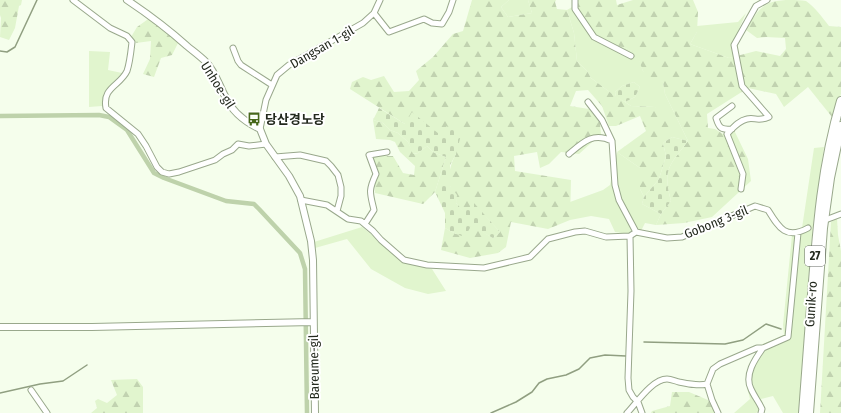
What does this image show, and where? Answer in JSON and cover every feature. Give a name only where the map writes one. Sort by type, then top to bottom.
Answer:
[{"type":"highway","name":"Gunik-ro","points":[[803,413],[820,200],[832,135],[841,101]]},
{"type":"highway","name":"Gunik-ro","points":[[809,413],[823,228],[830,178],[841,126]]},
{"type":"street","points":[[73,0],[110,28],[127,36],[132,42],[127,71],[107,94],[105,102],[106,108],[138,134],[157,167],[162,172],[169,174],[179,172],[215,160],[232,150],[238,144],[249,146],[266,144]]},
{"type":"street","name":"Unhoe-gil","points":[[126,0],[163,24],[206,62],[213,71],[225,98],[238,115],[260,129]]},
{"type":"street","name":"Dangsan 1-gil","points":[[260,129],[266,100],[277,75],[289,65],[363,23],[374,13],[380,0]]},
{"type":"street","points":[[374,13],[389,32],[424,19],[432,23],[442,24],[449,12],[453,0]]},
{"type":"street","points":[[575,0],[574,9],[594,37],[631,56]]},
{"type":"street","points":[[742,189],[742,174],[727,134],[736,124],[748,118],[762,120],[769,117],[742,86],[734,45],[756,6],[767,0]]},
{"type":"street","points":[[232,48],[241,65],[272,85]]},
{"type":"street","points":[[301,200],[327,205],[348,219],[361,221],[373,231],[380,240],[404,260],[427,265],[484,268],[530,257],[548,239],[575,232],[585,231],[606,237],[630,236],[636,232],[619,200],[615,186],[612,141],[602,120],[588,102]]},
{"type":"street","points":[[732,106],[716,118],[719,128],[723,130],[732,129]]},
{"type":"street","points":[[0,327],[92,327],[301,321],[311,322],[313,260],[311,241],[301,200],[295,186],[266,144],[260,129]]},
{"type":"street","points":[[569,154],[586,140],[604,137],[612,141]]},
{"type":"street","points":[[364,224],[374,210],[370,186],[376,174],[369,155],[387,152]]},
{"type":"street","points":[[275,157],[300,155],[326,161],[331,166],[340,181],[341,196],[337,211]]},
{"type":"street","name":"Gobong 3-gil","points":[[636,232],[667,238],[682,237],[755,206],[768,210],[782,231],[798,233]]},
{"type":"street","points":[[828,219],[841,214]]},
{"type":"street","points":[[718,413],[707,384],[713,369],[720,364],[757,348],[763,348],[788,337],[798,233],[808,228]]},
{"type":"street","points":[[630,236],[631,291],[628,378],[629,390],[638,402],[642,413]]},
{"type":"street","name":"Bareume-gil","points":[[311,322],[315,413]]},
{"type":"street","points":[[761,413],[762,409],[750,389],[749,381],[750,370],[763,348]]},
{"type":"street","points":[[627,413],[638,402],[640,396],[651,386],[665,379],[699,386],[707,384]]},
{"type":"street","points":[[31,390],[47,413]]},
{"type":"green space","points":[[0,0],[22,0],[21,5],[19,6],[15,28],[9,40],[0,37]]},
{"type":"green space","points":[[472,0],[509,0],[501,7],[508,17],[532,13],[528,0],[556,0],[555,2],[557,9],[567,10],[574,33],[577,61],[587,71],[591,78],[631,106],[655,107],[671,128],[663,143],[666,156],[659,179],[644,197],[640,189],[640,168],[617,152],[646,131],[640,116],[616,126],[609,126],[602,106],[588,90],[576,91],[570,106],[589,109],[600,123],[601,134],[579,154],[561,152],[549,164],[540,168],[537,152],[514,156],[515,171],[571,180],[570,220],[548,229],[511,222],[506,247],[498,253],[470,258],[441,250],[445,228],[456,234],[471,225],[493,238],[500,232],[474,204],[464,213],[456,203],[456,197],[449,182],[449,174],[456,154],[439,135],[405,124],[350,89],[352,82],[363,77],[371,80],[384,76],[394,92],[409,91],[419,80],[416,71],[433,57],[453,34],[463,31]]},
{"type":"green space","points":[[509,0],[528,0],[532,13],[508,17],[501,7]]},
{"type":"green space","points":[[572,0],[616,0],[617,5],[633,0],[693,0],[698,12],[697,32],[690,44],[729,58],[756,51],[780,56],[786,49],[785,38],[757,38],[746,30],[759,11],[768,4],[782,0],[806,1],[815,9],[829,26],[841,27],[841,94],[832,117],[808,87],[784,107],[776,94],[748,88],[707,114],[708,128],[715,129],[723,134],[734,130],[748,159],[751,181],[712,217],[684,223],[656,225],[661,214],[671,201],[667,182],[669,168],[688,141],[665,94],[663,82],[650,80],[643,71],[636,53],[623,47],[606,45],[577,17]]},
{"type":"green space","points":[[574,6],[606,45],[623,47],[637,53],[643,71],[663,82],[665,94],[688,141],[672,137],[663,143],[655,107],[631,106],[625,102],[635,97],[640,87],[634,82],[622,86],[615,92],[616,97],[591,78],[587,71],[577,61],[574,33],[567,10]]},
{"type":"green space","points":[[746,13],[731,47],[734,57],[729,58],[690,44],[697,32],[697,26],[738,22]]},
{"type":"green space","points":[[151,17],[179,41],[172,55],[161,58],[154,77],[143,74],[150,59],[151,41],[136,43],[131,37],[137,27]]},
{"type":"green space","points":[[89,51],[110,52],[108,70],[122,73],[104,92],[102,106],[89,107]]},
{"type":"green space","points":[[634,82],[640,87],[635,97],[625,102],[616,97],[615,92],[622,86]]},
{"type":"green space","points":[[379,108],[405,124],[412,112],[439,134],[445,126],[462,131],[456,154],[450,165],[450,186],[457,195],[456,203],[464,212],[474,203],[500,232],[493,238],[471,226],[465,237],[445,228],[445,213],[435,192],[446,157],[433,152],[427,146],[418,153],[413,154],[408,142],[398,133],[390,130],[383,123],[373,120]]},
{"type":"green space","points":[[373,120],[383,123],[390,130],[398,133],[408,142],[414,154],[418,153],[427,146],[433,152],[446,157],[435,192],[423,204],[375,193],[373,156],[393,156],[403,173],[414,175],[415,166],[400,152],[395,142],[376,139]]},
{"type":"green space","points":[[672,137],[688,141],[669,168],[667,182],[671,201],[661,214],[642,204],[644,197],[659,179],[666,156],[663,143]]},
{"type":"green space","points":[[824,147],[810,256],[799,413],[783,413],[773,396],[761,399],[765,408],[756,413],[734,413],[750,399],[746,374],[758,351],[763,344],[784,335],[783,325],[792,235],[802,228],[814,148]]},
{"type":"green space","points":[[617,152],[640,168],[640,189],[644,197],[642,204],[661,214],[656,225],[645,223],[641,231],[631,231],[628,234],[615,232],[609,219],[591,216],[570,220],[570,202],[603,190],[610,185]]},
{"type":"green space","points":[[837,218],[841,251],[841,413],[820,413],[831,222]]},
{"type":"green space","points":[[362,227],[407,263],[432,269],[446,291],[428,294],[405,288],[371,269],[347,239],[315,248],[314,242]]},
{"type":"green space","points":[[137,379],[143,387],[143,413],[91,413],[97,408],[95,401],[98,399],[107,403],[117,395],[111,380]]},
{"type":"green space","points":[[672,392],[689,392],[708,400],[715,413],[651,413],[652,411],[670,406]]},
{"type":"waterway","points":[[0,51],[7,52],[15,47],[37,0]]},
{"type":"waterway","points":[[0,116],[99,115],[109,117],[127,130],[154,173],[226,201],[254,204],[300,253],[305,269],[307,413]]},
{"type":"waterway","points":[[644,342],[725,344],[743,340],[766,324],[781,329]]},
{"type":"waterway","points":[[491,413],[516,402],[532,392],[539,383],[547,379],[566,375],[579,369],[590,358],[605,355],[626,356]]},
{"type":"waterway","points":[[0,393],[40,384],[63,381],[87,365]]},
{"type":"place","name":"당산경노당","points":[[254,119]]}]
